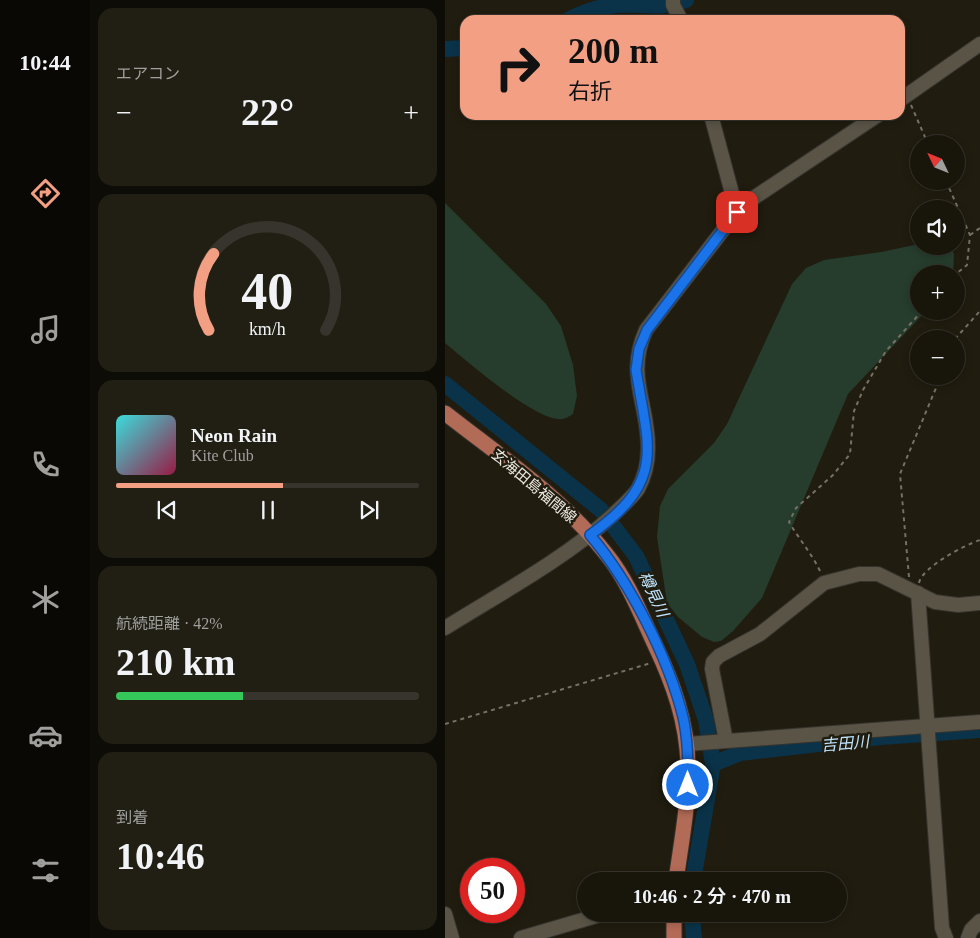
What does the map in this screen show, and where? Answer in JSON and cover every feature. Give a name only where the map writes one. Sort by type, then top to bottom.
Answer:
[{"type":"main road","name":"玄海田島福間線","points":[[445,413],[536,484],[592,533],[621,576],[663,660],[690,744],[687,793],[677,872]]},
{"type":"main road","points":[[674,922],[674,938]]},
{"type":"street","points":[[673,0],[673,5],[678,15]]},
{"type":"street","points":[[905,97],[980,44]]},
{"type":"street","points":[[712,120],[737,212]]},
{"type":"street","points":[[445,628],[592,533],[637,490],[647,466],[648,446],[636,370],[637,359],[642,339],[657,315],[737,212],[755,197],[870,120]]},
{"type":"street","points":[[723,741],[712,669],[713,662],[719,656],[760,634],[824,583],[859,574],[878,574],[935,602],[980,603]]},
{"type":"street","points":[[918,593],[943,928],[946,938]]},
{"type":"street","points":[[690,744],[980,722]]},
{"type":"street","points":[[445,914],[452,938]]},
{"type":"street","points":[[968,938],[971,930],[980,921]]},
{"type":"street","points":[[521,938],[577,922]]},
{"type":"path","points":[[905,102],[923,135]]},
{"type":"path","points":[[949,190],[970,235],[967,265],[965,267]]},
{"type":"path","points":[[970,235],[980,228]]},
{"type":"path","points":[[963,330],[980,311]]},
{"type":"path","points":[[824,583],[814,558],[799,540],[789,522],[796,508],[833,475],[850,454],[854,411],[863,390],[886,351],[913,320]]},
{"type":"path","points":[[918,593],[907,573],[900,474],[937,385]]},
{"type":"path","points":[[918,593],[920,579],[929,570],[956,551],[980,540]]},
{"type":"path","points":[[445,724],[663,660]]},
{"type":"green space","points":[[445,203],[546,304],[561,326],[573,365],[577,396],[573,414],[564,419],[558,419],[546,416],[532,409],[500,387],[445,343]]},
{"type":"green space","points":[[910,246],[910,255],[954,255],[953,265],[910,265],[910,320],[918,320],[848,394],[762,598],[733,631],[721,641],[714,642],[702,637],[678,617],[667,603],[657,537],[660,506],[668,489],[714,443],[727,424],[792,284],[806,268],[824,260]]},
{"type":"waterway","points":[[579,15],[617,5],[667,5],[686,0]]},
{"type":"waterway","points":[[445,49],[460,48]]},
{"type":"waterway","name":"樽見川","points":[[445,384],[601,510],[636,556],[687,664],[706,720],[713,764],[695,872]]},
{"type":"waterway","name":"吉田川","points":[[713,764],[740,753],[881,737],[980,730]]},
{"type":"waterway","name":"樽見川","points":[[693,922],[694,938]]},
{"type":"route","points":[[688,785],[687,744],[683,718],[663,660],[621,576],[608,556],[590,535],[628,501],[637,490],[647,466],[648,446],[636,370],[642,339],[657,315],[737,212]]}]
